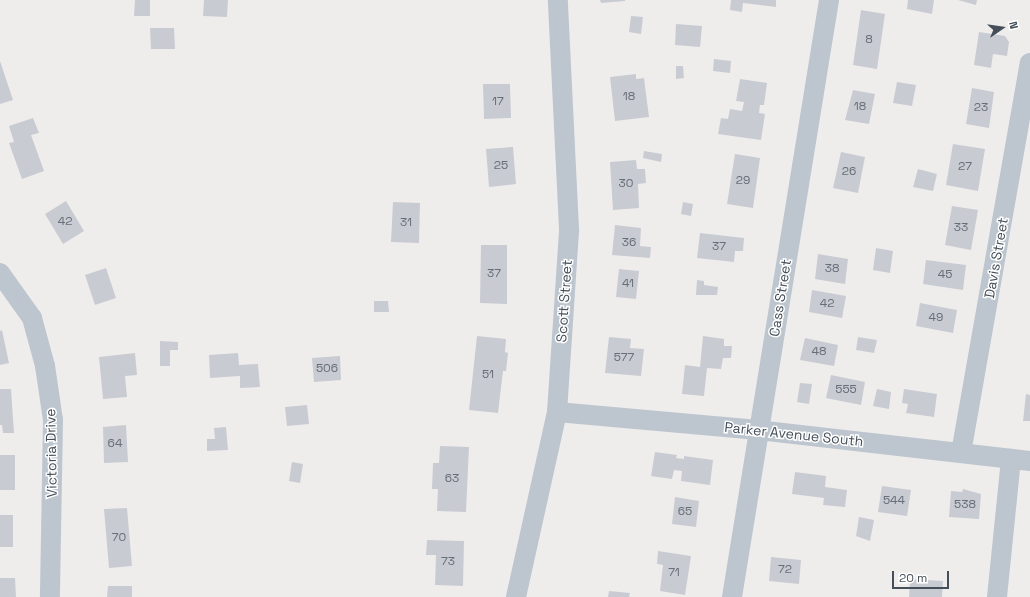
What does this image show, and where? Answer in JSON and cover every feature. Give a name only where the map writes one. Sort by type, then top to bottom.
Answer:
[{"type":"street","name":"Scott Street","points":[[516,597],[557,412],[569,229],[558,0]]},
{"type":"street","name":"Cass Street","points":[[732,597],[829,0]]},
{"type":"street","name":"Davis Street","points":[[961,453],[1030,63]]},
{"type":"street","name":"Victoria Drive","points":[[0,273],[32,318],[46,373],[53,420],[50,597]]},
{"type":"street","name":"Parker Avenue South","points":[[557,412],[758,430],[1020,460]]},
{"type":"street","points":[[997,597],[1020,460]]},
{"type":"building","points":[[135,0],[150,0],[150,16],[134,16]]},
{"type":"building","points":[[204,0],[228,0],[227,17],[203,16]]},
{"type":"building","points":[[600,0],[625,0],[625,1],[601,3]]},
{"type":"building","points":[[731,0],[776,0],[776,7],[743,3],[742,12],[730,10]]},
{"type":"building","points":[[908,0],[934,0],[932,14],[907,9]]},
{"type":"building","points":[[958,0],[977,0],[976,5]]},
{"type":"building","points":[[861,10],[885,14],[877,69],[853,65]]},
{"type":"building","points":[[631,16],[643,17],[641,34],[629,32]]},
{"type":"building","points":[[676,24],[702,26],[700,47],[675,45]]},
{"type":"building","points":[[150,28],[174,28],[175,49],[151,49]]},
{"type":"building","points":[[979,32],[1005,36],[1009,42],[1007,56],[993,54],[991,68],[974,65]]},
{"type":"building","points":[[714,59],[731,61],[730,73],[713,71]]},
{"type":"building","points":[[0,61],[13,100],[0,104]]},
{"type":"building","points":[[676,66],[683,66],[684,78],[676,79]]},
{"type":"building","points":[[636,74],[636,79],[644,78],[649,117],[615,121],[610,77]]},
{"type":"building","points":[[740,79],[767,83],[764,105],[760,105],[759,113],[765,114],[761,140],[718,134],[721,118],[728,119],[730,109],[742,111],[744,102],[736,101]]},
{"type":"building","points":[[897,82],[916,85],[912,106],[893,103]]},
{"type":"building","points":[[483,84],[510,84],[511,118],[484,119]]},
{"type":"building","points":[[972,88],[994,92],[989,128],[966,124]]},
{"type":"building","points":[[853,90],[875,94],[869,124],[845,120]]},
{"type":"building","points":[[33,118],[39,133],[31,135],[44,171],[22,179],[9,143],[14,142],[9,126]]},
{"type":"building","points":[[953,144],[985,149],[978,191],[946,185]]},
{"type":"building","points":[[513,147],[516,184],[489,187],[486,149]]},
{"type":"building","points":[[644,151],[662,154],[661,162],[643,158]]},
{"type":"building","points":[[841,152],[865,157],[858,193],[833,188]]},
{"type":"building","points":[[735,154],[760,158],[753,208],[727,204]]},
{"type":"building","points":[[636,160],[637,169],[645,169],[646,183],[638,184],[639,208],[613,210],[610,162]]},
{"type":"building","points":[[918,169],[937,174],[933,191],[913,187]]},
{"type":"building","points":[[66,201],[84,231],[63,244],[45,214]]},
{"type":"building","points":[[393,202],[420,203],[419,243],[391,242]]},
{"type":"building","points":[[683,202],[693,204],[691,216],[681,214]]},
{"type":"building","points":[[952,206],[978,210],[971,250],[945,245]]},
{"type":"building","points":[[615,225],[641,228],[640,246],[651,247],[650,258],[612,255]]},
{"type":"building","points":[[700,233],[744,238],[743,251],[735,251],[734,262],[697,258]]},
{"type":"building","points":[[481,245],[507,245],[507,304],[480,303]]},
{"type":"building","points":[[876,248],[893,251],[890,273],[873,270]]},
{"type":"building","points":[[818,254],[848,259],[845,284],[815,279]]},
{"type":"building","points":[[926,260],[966,265],[963,290],[923,284]]},
{"type":"building","points":[[106,268],[116,298],[95,305],[85,275]]},
{"type":"building","points":[[619,269],[639,271],[636,299],[616,297]]},
{"type":"building","points":[[697,280],[704,281],[704,285],[718,287],[717,295],[696,295]]},
{"type":"building","points":[[812,290],[846,296],[842,318],[809,312]]},
{"type":"building","points":[[374,301],[388,301],[389,312],[374,312]]},
{"type":"building","points":[[920,303],[957,310],[953,333],[916,326]]},
{"type":"building","points":[[2,330],[9,363],[0,365],[0,331]]},
{"type":"building","points":[[477,336],[506,339],[505,352],[508,353],[506,371],[503,371],[498,413],[469,410]]},
{"type":"building","points":[[703,336],[724,339],[724,346],[732,346],[731,358],[723,358],[721,369],[707,368],[704,396],[682,394],[685,365],[700,367]]},
{"type":"building","points":[[609,337],[631,339],[630,348],[644,349],[641,376],[605,373]]},
{"type":"building","points":[[858,337],[877,340],[874,353],[856,350]]},
{"type":"building","points":[[805,338],[838,345],[834,366],[800,360]]},
{"type":"building","points":[[160,341],[178,342],[178,350],[170,350],[170,366],[160,366]]},
{"type":"building","points":[[135,353],[137,375],[125,376],[127,397],[103,399],[99,357]]},
{"type":"building","points":[[238,353],[239,365],[258,364],[260,387],[240,388],[240,376],[210,378],[209,355]]},
{"type":"building","points":[[340,356],[341,380],[314,382],[312,358]]},
{"type":"building","points":[[831,375],[865,382],[861,405],[826,398]]},
{"type":"building","points":[[800,383],[812,384],[809,404],[797,402]]},
{"type":"building","points":[[0,389],[11,389],[14,433],[3,433],[2,425],[0,425]]},
{"type":"building","points":[[877,389],[891,392],[889,409],[873,406]]},
{"type":"building","points":[[904,389],[937,394],[934,417],[906,413],[908,404],[902,403]]},
{"type":"building","points":[[1026,394],[1030,395],[1030,421],[1023,421]]},
{"type":"building","points":[[307,405],[309,424],[287,426],[285,407]]},
{"type":"building","points":[[126,425],[128,462],[104,463],[103,427]]},
{"type":"building","points":[[226,427],[228,450],[207,451],[207,439],[215,439],[214,428]]},
{"type":"building","points":[[440,446],[469,447],[466,512],[437,511],[438,489],[432,489],[433,463],[439,463]]},
{"type":"building","points":[[655,452],[677,455],[676,458],[684,459],[684,456],[713,460],[710,485],[681,481],[682,471],[674,470],[672,479],[651,476]]},
{"type":"building","points":[[0,455],[15,455],[15,490],[0,490]]},
{"type":"building","points":[[292,462],[303,464],[300,483],[289,481]]},
{"type":"building","points":[[795,472],[826,476],[825,487],[847,490],[845,507],[823,505],[824,498],[792,494]]},
{"type":"building","points":[[882,486],[911,490],[907,516],[878,512]]},
{"type":"building","points":[[963,489],[981,494],[979,519],[949,517],[951,491],[962,492]]},
{"type":"building","points":[[675,497],[699,501],[696,527],[672,524]]},
{"type":"building","points":[[127,508],[132,566],[109,568],[104,509]]},
{"type":"building","points":[[0,515],[13,515],[13,547],[0,547]]},
{"type":"building","points":[[859,517],[874,520],[870,541],[856,536]]},
{"type":"building","points":[[427,540],[464,541],[463,586],[435,585],[436,555],[426,555]]},
{"type":"building","points":[[658,551],[691,556],[685,595],[660,591],[663,565],[657,564]]},
{"type":"building","points":[[771,557],[801,560],[799,584],[769,581]]},
{"type":"building","points":[[0,578],[15,578],[16,597],[0,597]]},
{"type":"building","points":[[910,579],[943,581],[942,597],[909,597]]},
{"type":"building","points":[[108,586],[132,586],[132,597],[107,597]]},
{"type":"building","points":[[609,591],[630,593],[629,597],[608,597]]}]
